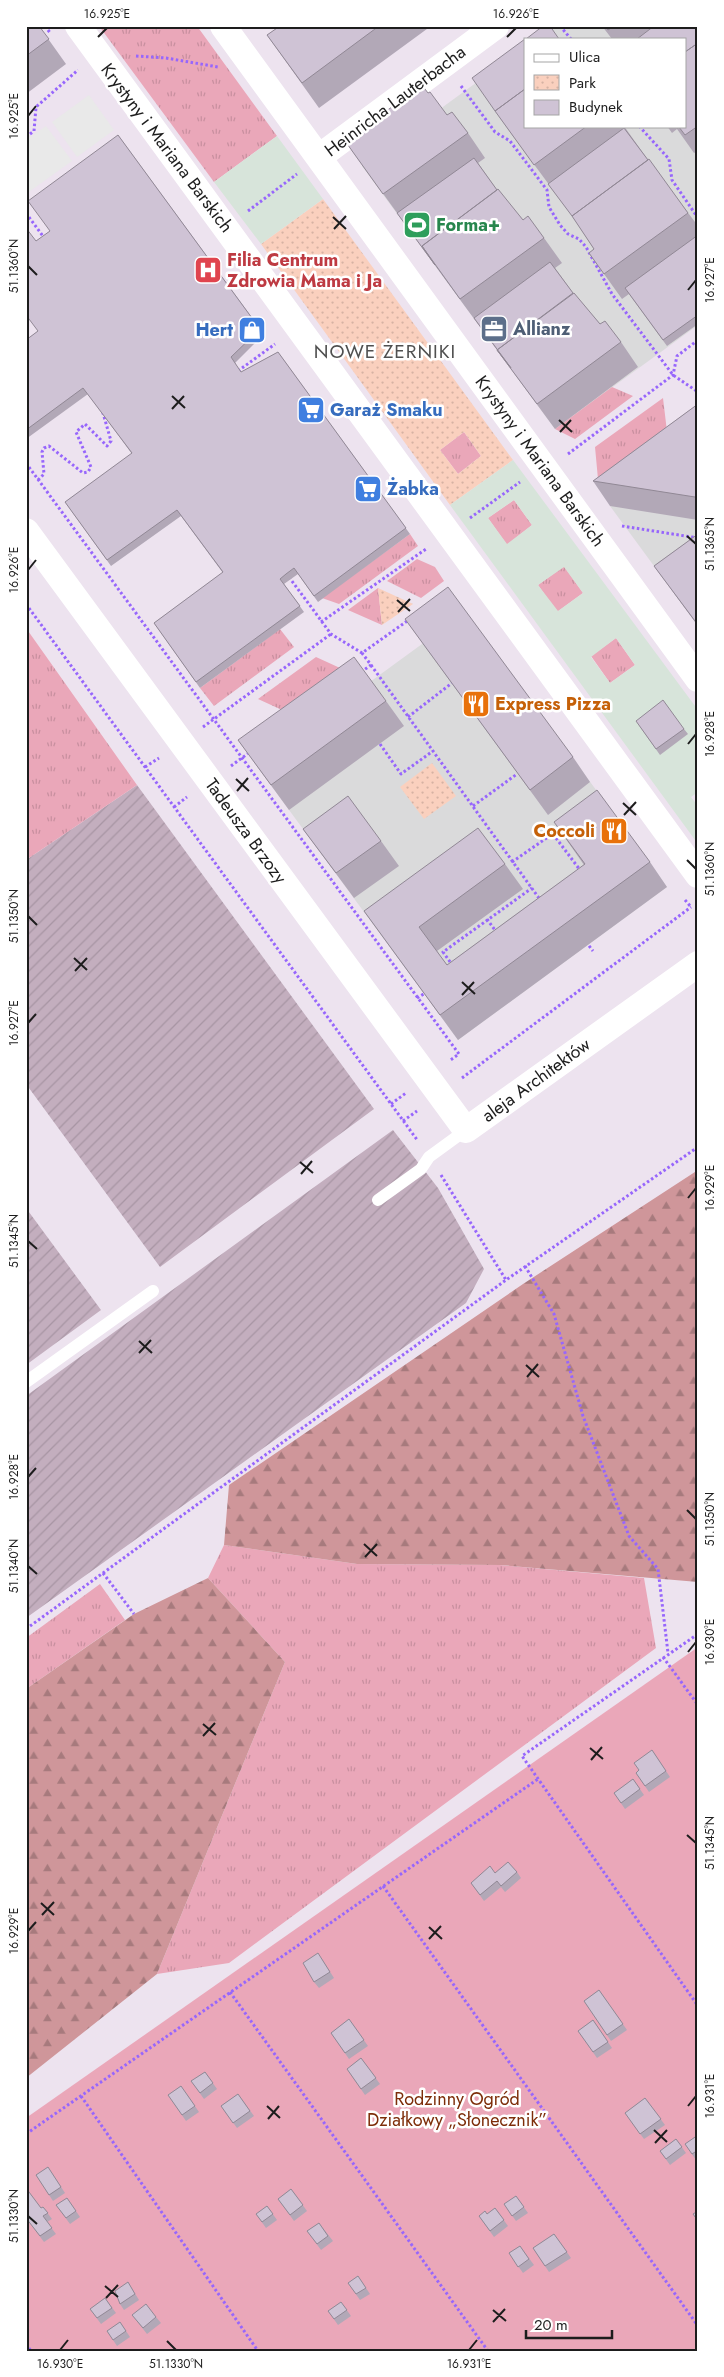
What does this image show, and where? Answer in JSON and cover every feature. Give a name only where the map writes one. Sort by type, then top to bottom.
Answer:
[{"type":"street","name":"Krystyny i Mariana Barskich","points":[[78,26],[698,875]]},
{"type":"street","name":"Krystyny i Mariana Barskich","points":[[223,26],[698,678]]},
{"type":"street","name":"Heinricha Lauterbacha","points":[[319,158],[496,26]]},
{"type":"street","name":"Tadeusza Brzozy","points":[[26,531],[466,1130]]},
{"type":"street","name":"aleja Architektów","points":[[466,1130],[698,964]]},
{"type":"lane","name":"aleja Architektów","points":[[378,1200],[421,1169],[429,1157],[466,1130]]},
{"type":"lane","points":[[26,1382],[153,1291]]},
{"type":"path","points":[[560,26],[570,38]]},
{"type":"path","points":[[26,137],[34,131],[36,107],[78,70],[99,56],[109,52],[130,56],[166,58],[234,69],[250,63]]},
{"type":"path","points":[[445,63],[495,132],[510,141],[547,190],[549,207],[560,225],[568,234],[579,239],[586,247],[612,294],[673,375],[698,392]]},
{"type":"path","points":[[641,128],[669,159],[672,180],[698,218]]},
{"type":"path","points":[[226,227],[319,158]]},
{"type":"path","points":[[26,213],[47,242]]},
{"type":"path","points":[[321,622],[544,465],[563,458],[673,375],[677,356],[698,340]]},
{"type":"path","points":[[235,373],[273,346]]},
{"type":"path","points":[[38,480],[44,474],[42,452],[44,448],[49,446],[83,473],[88,472],[91,467],[76,432],[85,424],[107,446],[111,441],[103,413],[110,409]]},
{"type":"path","points":[[26,463],[458,1054],[403,1121]]},
{"type":"path","points":[[621,526],[698,538]]},
{"type":"path","points":[[285,572],[331,634],[362,653],[542,903]]},
{"type":"path","points":[[26,604],[429,1157],[506,1280]]},
{"type":"path","points":[[362,653],[417,614]]},
{"type":"path","points":[[145,768],[331,634]]},
{"type":"path","points":[[355,677],[371,665]]},
{"type":"path","points":[[408,717],[452,683]]},
{"type":"path","points":[[380,744],[401,774],[433,751]]},
{"type":"path","points":[[174,807],[257,747]]},
{"type":"path","points":[[473,806],[518,774]]},
{"type":"path","points":[[512,862],[566,825]]},
{"type":"path","points":[[553,834],[582,872]]},
{"type":"path","points":[[457,971],[442,952],[532,888]]},
{"type":"path","points":[[433,1086],[698,902]]},
{"type":"path","points":[[487,919],[498,934]]},
{"type":"path","points":[[583,937],[593,951]]},
{"type":"path","points":[[417,998],[431,989]]},
{"type":"path","points":[[26,1629],[525,1266],[698,1147]]},
{"type":"path","points":[[525,1266],[554,1314],[583,1416],[630,1536],[658,1569],[668,1654]]},
{"type":"path","points":[[103,1573],[134,1614]]},
{"type":"path","points":[[698,1634],[522,1756],[698,2006]]},
{"type":"path","points":[[663,1657],[698,1705]]},
{"type":"path","points":[[26,2134],[538,1780]]},
{"type":"path","points":[[383,1886],[698,2326]]},
{"type":"path","points":[[230,1992],[488,2351]]},
{"type":"path","points":[[81,2096],[258,2351]]},
{"type":"path","points":[[26,2344],[31,2351]]},
{"type":"shaded area","points":[[553,26],[698,26],[698,325],[555,429],[362,166],[524,48],[524,128],[686,128],[686,38],[537,38]]},
{"type":"shaded area","points":[[89,95],[114,130],[77,157],[52,122]]},
{"type":"shaded area","points":[[46,126],[72,161],[26,194],[26,140]]},
{"type":"shaded area","points":[[277,136],[323,199],[261,244],[214,182]]},
{"type":"shaded area","points":[[698,442],[698,626],[610,506]]},
{"type":"shaded area","points":[[513,460],[698,710],[698,792],[691,797],[698,806],[698,844],[450,505]],"holes":[[[514,500],[532,525],[507,544],[488,518]],[[564,567],[583,593],[558,611],[538,585]],[[616,638],[635,665],[610,683],[591,657]]]},
{"type":"shaded area","points":[[466,612],[667,887],[458,1040],[256,765]]},
{"type":"shaded area","points":[[137,785],[374,1109],[160,1267],[26,1084],[26,860]]},
{"type":"shaded area","points":[[393,1130],[438,1188],[484,1269],[466,1303],[26,1618],[26,1396]]},
{"type":"shaded area","points":[[26,1208],[101,1310],[26,1365]]},
{"type":"green space","points":[[99,26],[197,26],[277,136],[214,182]]},
{"type":"green space","points":[[323,199],[513,460],[450,505],[261,244]],"holes":[[[464,432],[481,456],[458,474],[440,450]]]},
{"type":"green space","points":[[612,387],[633,396],[575,439],[555,429]]},
{"type":"green space","points":[[663,398],[668,440],[599,490],[595,447]]},
{"type":"green space","points":[[464,432],[481,456],[458,474],[440,450]]},
{"type":"green space","points":[[514,500],[532,525],[507,545],[488,518]]},
{"type":"green space","points":[[410,534],[418,546],[339,604],[322,598]]},
{"type":"green space","points":[[417,559],[435,567],[444,581],[421,598],[387,581]]},
{"type":"green space","points":[[564,566],[583,593],[557,612],[538,585]]},
{"type":"green space","points":[[378,588],[382,625],[348,610]]},
{"type":"green space","points":[[378,588],[413,604],[382,625]]},
{"type":"green space","points":[[26,628],[137,785],[26,860]]},
{"type":"green space","points":[[280,629],[294,647],[214,706],[200,688]]},
{"type":"green space","points":[[616,638],[635,665],[610,683],[591,656]]},
{"type":"green space","points":[[316,657],[351,673],[293,715],[258,699]]},
{"type":"green space","points":[[432,763],[456,796],[424,819],[400,787]]},
{"type":"green space","points":[[698,1170],[698,1582],[500,1565],[357,1564],[224,1545],[229,1485],[523,1284]]},
{"type":"green space","points":[[224,1545],[357,1564],[500,1565],[644,1578],[656,1648],[229,1963],[157,1974],[285,1662],[208,1578]]},
{"type":"green space","points":[[208,1578],[285,1662],[157,1974],[26,2078],[26,1689],[134,1614]]},
{"type":"green space","points":[[100,1584],[125,1620],[26,1689],[26,1638]]},
{"type":"green space","name":"Rodzinny Ogród Działkowy „Słonecznik”","points":[[698,1647],[698,2351],[26,2351],[26,2118]]},
{"type":"building","points":[[26,26],[39,26],[49,39],[26,56]]},
{"type":"building","points":[[280,26],[379,26],[302,83],[267,35]]},
{"type":"building","points":[[543,26],[550,26],[558,38],[527,38]]},
{"type":"building","points":[[605,26],[614,26],[608,30]]},
{"type":"building","points":[[654,26],[698,26],[698,43],[686,51],[686,38],[638,38]]},
{"type":"building","points":[[524,40],[524,90],[495,111],[472,78]]},
{"type":"building","points":[[698,43],[698,126],[685,135],[680,128],[686,128],[686,51]]},
{"type":"building","points":[[422,85],[428,93],[430,92],[447,115],[452,112],[468,133],[383,194],[345,141]]},
{"type":"building","points":[[524,90],[524,128],[584,128],[534,165],[495,111]]},
{"type":"building","points":[[624,128],[648,160],[572,216],[548,184]]},
{"type":"building","points":[[118,135],[260,329],[231,357],[241,372],[278,352],[406,528],[314,596],[294,568],[280,579],[300,606],[196,682],[154,623],[223,572],[177,510],[107,560],[65,502],[132,453],[83,388],[26,430],[26,340],[38,331],[26,315],[26,228],[36,241],[50,231],[28,201]]},
{"type":"building","points":[[474,158],[497,190],[422,246],[435,265],[397,213]]},
{"type":"building","points":[[649,159],[688,213],[604,274],[589,253],[594,249],[572,216]]},
{"type":"building","points":[[498,189],[523,220],[528,216],[544,238],[460,299],[422,246]]},
{"type":"building","points":[[698,235],[698,315],[663,340],[625,288]]},
{"type":"building","points":[[550,262],[573,293],[497,350],[474,318]]},
{"type":"building","points":[[574,293],[600,324],[605,321],[621,342],[537,404],[497,350]]},
{"type":"building","points":[[698,404],[698,495],[695,497],[593,481]]},
{"type":"building","points":[[698,534],[698,625],[654,566]]},
{"type":"building","points":[[448,587],[573,757],[530,790],[405,619]]},
{"type":"building","points":[[354,657],[386,701],[271,785],[238,740]]},
{"type":"building","points":[[663,700],[684,729],[656,749],[636,721]]},
{"type":"building","points":[[597,790],[650,862],[440,1015],[364,911],[478,828],[505,864],[419,927],[447,965],[585,864],[554,822]]},
{"type":"building","points":[[348,796],[381,841],[336,873],[303,829]]},
{"type":"building","points":[[652,1750],[666,1771],[645,1786],[636,1773],[639,1770],[634,1763]]},
{"type":"building","points":[[633,1779],[640,1789],[621,1803],[614,1793]]},
{"type":"building","points":[[508,1862],[517,1872],[501,1886],[497,1881],[480,1895],[471,1883],[490,1866],[495,1873]]},
{"type":"building","points":[[318,1953],[330,1972],[314,1982],[303,1963]]},
{"type":"building","points":[[599,1990],[623,2024],[607,2035],[584,2001]]},
{"type":"building","points":[[349,2019],[364,2040],[345,2053],[331,2033]]},
{"type":"building","points":[[593,2020],[608,2042],[593,2052],[578,2031]]},
{"type":"building","points":[[361,2058],[376,2078],[361,2089],[347,2069]]},
{"type":"building","points":[[205,2072],[213,2083],[200,2093],[191,2081]]},
{"type":"building","points":[[181,2086],[195,2106],[182,2115],[168,2095]]},
{"type":"building","points":[[238,2094],[250,2111],[233,2123],[221,2106]]},
{"type":"building","points":[[645,2098],[661,2119],[640,2134],[625,2113]]},
{"type":"building","points":[[698,2135],[698,2150],[692,2154],[685,2144]]},
{"type":"building","points":[[676,2139],[682,2147],[666,2159],[660,2151]]},
{"type":"building","points":[[48,2167],[61,2187],[49,2195],[36,2175]]},
{"type":"building","points":[[26,2188],[41,2208],[43,2207],[48,2213],[43,2216],[52,2228],[40,2236],[26,2218]]},
{"type":"building","points":[[291,2189],[303,2205],[290,2215],[278,2199]]},
{"type":"building","points":[[516,2196],[524,2207],[512,2216],[504,2204]]},
{"type":"building","points":[[67,2198],[76,2211],[66,2218],[56,2205]]},
{"type":"building","points":[[267,2206],[273,2214],[262,2222],[256,2214]]},
{"type":"building","points":[[495,2208],[504,2220],[490,2231],[479,2216],[485,2211],[487,2214]]},
{"type":"building","points":[[698,2211],[698,2221],[693,2214]]},
{"type":"building","points":[[319,2223],[328,2236],[317,2244],[307,2231]]},
{"type":"building","points":[[554,2234],[567,2252],[545,2266],[533,2248]]},
{"type":"building","points":[[520,2246],[529,2259],[518,2267],[509,2253]]},
{"type":"building","points":[[358,2276],[366,2288],[356,2294],[348,2283]]},
{"type":"building","points":[[128,2282],[135,2294],[120,2304],[115,2291]]},
{"type":"building","points":[[105,2298],[112,2308],[97,2318],[90,2309]]},
{"type":"building","points":[[341,2302],[347,2310],[334,2319],[328,2311]]},
{"type":"building","points":[[146,2304],[156,2317],[143,2328],[132,2315]]},
{"type":"building","points":[[120,2322],[126,2331],[113,2340],[107,2331]]},
{"type":"place","name":"Forma+","points":[[417,225]]},
{"type":"place","name":"Filia Centrum Zdrowia Mama i Ja","points":[[208,270]]},
{"type":"place","name":"Allianz","points":[[494,329]]},
{"type":"place","name":"Hert","points":[[252,330]]},
{"type":"place","name":"Garaż Smaku","points":[[311,410]]},
{"type":"place","name":"Żabka","points":[[368,489]]},
{"type":"place","name":"Express Pizza","points":[[476,704]]},
{"type":"place","name":"Coccoli","points":[[614,831]]},
{"type":"district","name":"NOWE ŻERNIKI","points":[[385,351]]}]
